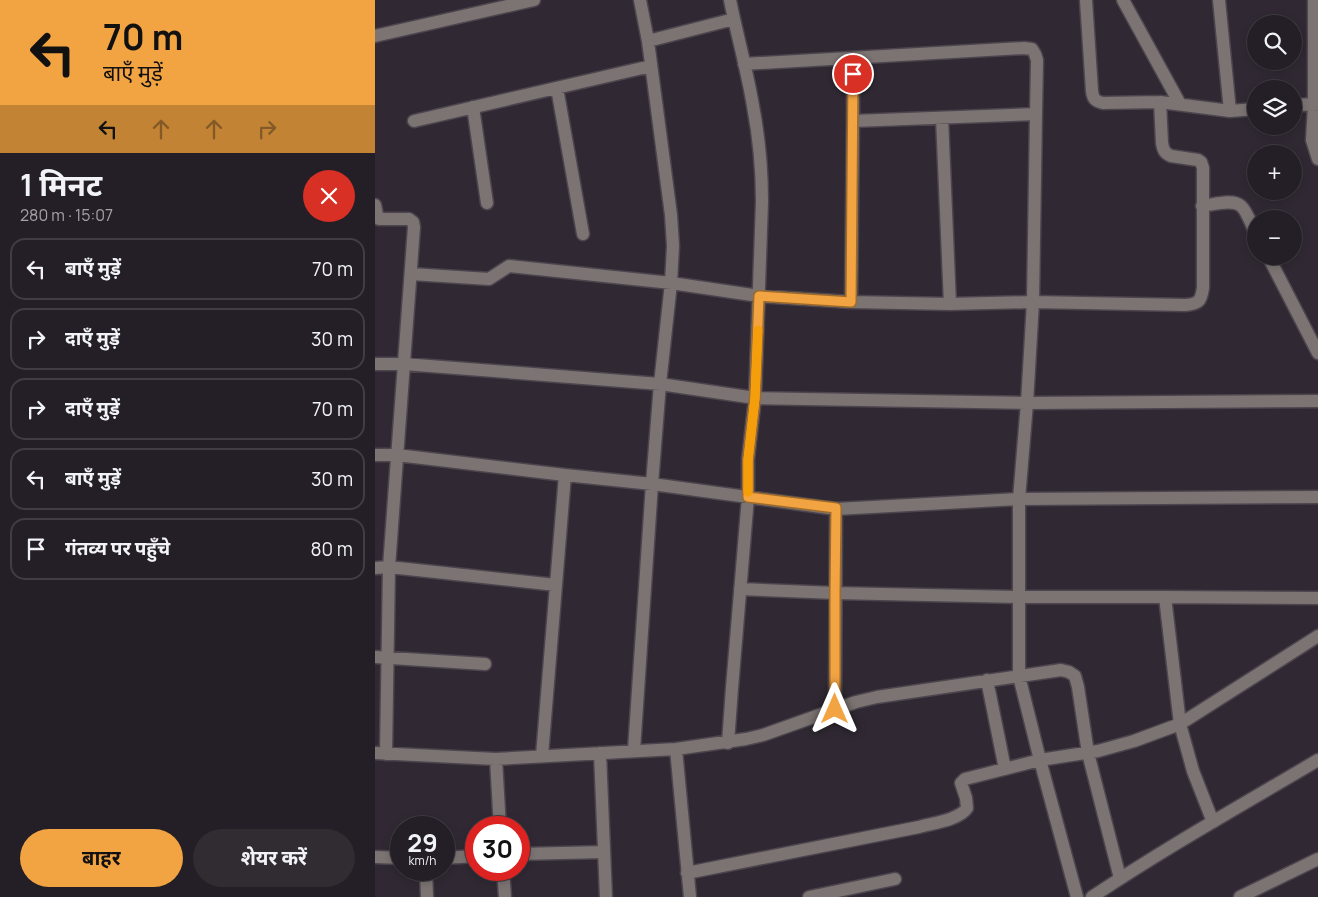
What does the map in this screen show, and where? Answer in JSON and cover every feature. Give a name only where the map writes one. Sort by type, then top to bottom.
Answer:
[{"type":"street","points":[[375,36],[534,0]]},
{"type":"street","points":[[634,750],[652,484],[673,246],[671,215],[640,0]]},
{"type":"street","points":[[729,743],[748,497],[748,460],[755,398],[762,202],[761,166],[753,106],[730,0]]},
{"type":"street","points":[[1086,0],[1093,98],[1097,102],[1160,102],[1230,112],[1247,110]]},
{"type":"street","points":[[1123,0],[1180,104]]},
{"type":"street","points":[[1219,0],[1230,112]]},
{"type":"street","points":[[1314,0],[1316,104],[1312,140],[1318,159]]},
{"type":"street","points":[[647,42],[734,19]]},
{"type":"street","points":[[744,64],[1024,48],[1032,49],[1035,54],[1037,60],[1033,302],[1019,499],[1019,676],[1077,897]]},
{"type":"street","points":[[851,302],[853,58]]},
{"type":"street","points":[[414,121],[651,66]]},
{"type":"street","points":[[557,88],[583,234]]},
{"type":"street","points":[[411,274],[489,279],[509,266],[671,283],[759,296],[851,302],[950,304],[1033,302],[1185,305],[1198,302],[1203,288],[1203,168],[1201,162],[1193,158],[1171,156],[1163,149],[1160,102]]},
{"type":"street","points":[[1302,105],[1316,104]]},
{"type":"street","points":[[473,107],[487,203]]},
{"type":"street","points":[[853,122],[1036,114]]},
{"type":"street","points":[[942,118],[950,304]]},
{"type":"street","points":[[1202,206],[1231,202],[1240,205],[1247,215]]},
{"type":"street","points":[[375,205],[379,219],[409,219],[413,222],[414,227],[381,657],[380,753],[496,759],[675,749],[729,743],[877,697],[1061,670],[1075,676],[1088,752],[1120,878]]},
{"type":"street","points":[[1273,265],[1318,353]]},
{"type":"street","points":[[375,364],[404,364],[660,384],[755,398],[1027,403],[1318,401]]},
{"type":"street","points":[[375,455],[397,455],[652,484],[836,508],[1019,499],[1318,497]]},
{"type":"street","points":[[542,756],[565,475]]},
{"type":"street","points":[[835,709],[836,508]]},
{"type":"street","points":[[375,568],[555,585]]},
{"type":"street","points":[[740,589],[1019,597],[1318,598]]},
{"type":"street","points":[[1165,597],[1180,724],[1193,771],[1213,822]]},
{"type":"street","points":[[687,873],[919,827],[953,817],[963,813],[967,808],[961,783],[965,779],[1040,760],[1088,752],[1134,741],[1180,724],[1318,636]]},
{"type":"street","points":[[381,657],[485,664]]},
{"type":"street","points":[[987,680],[1005,769]]},
{"type":"street","points":[[675,749],[690,897]]},
{"type":"street","points":[[600,753],[606,897]]},
{"type":"street","points":[[496,759],[499,816]]},
{"type":"street","points":[[1092,897],[1120,878],[1318,760]]},
{"type":"street","points":[[530,854],[605,852]]},
{"type":"street","points":[[375,857],[390,858]]},
{"type":"street","points":[[1240,897],[1318,859]]},
{"type":"street","points":[[809,897],[895,879]]},
{"type":"street","points":[[426,881],[427,897]]},
{"type":"street","points":[[504,881],[505,897]]},
{"type":"slow traffic","points":[[748,492],[748,460],[755,398],[758,330]]},
{"type":"route","points":[[835,709],[836,508],[748,497],[748,460],[755,398],[759,296],[851,302],[853,74]]}]
